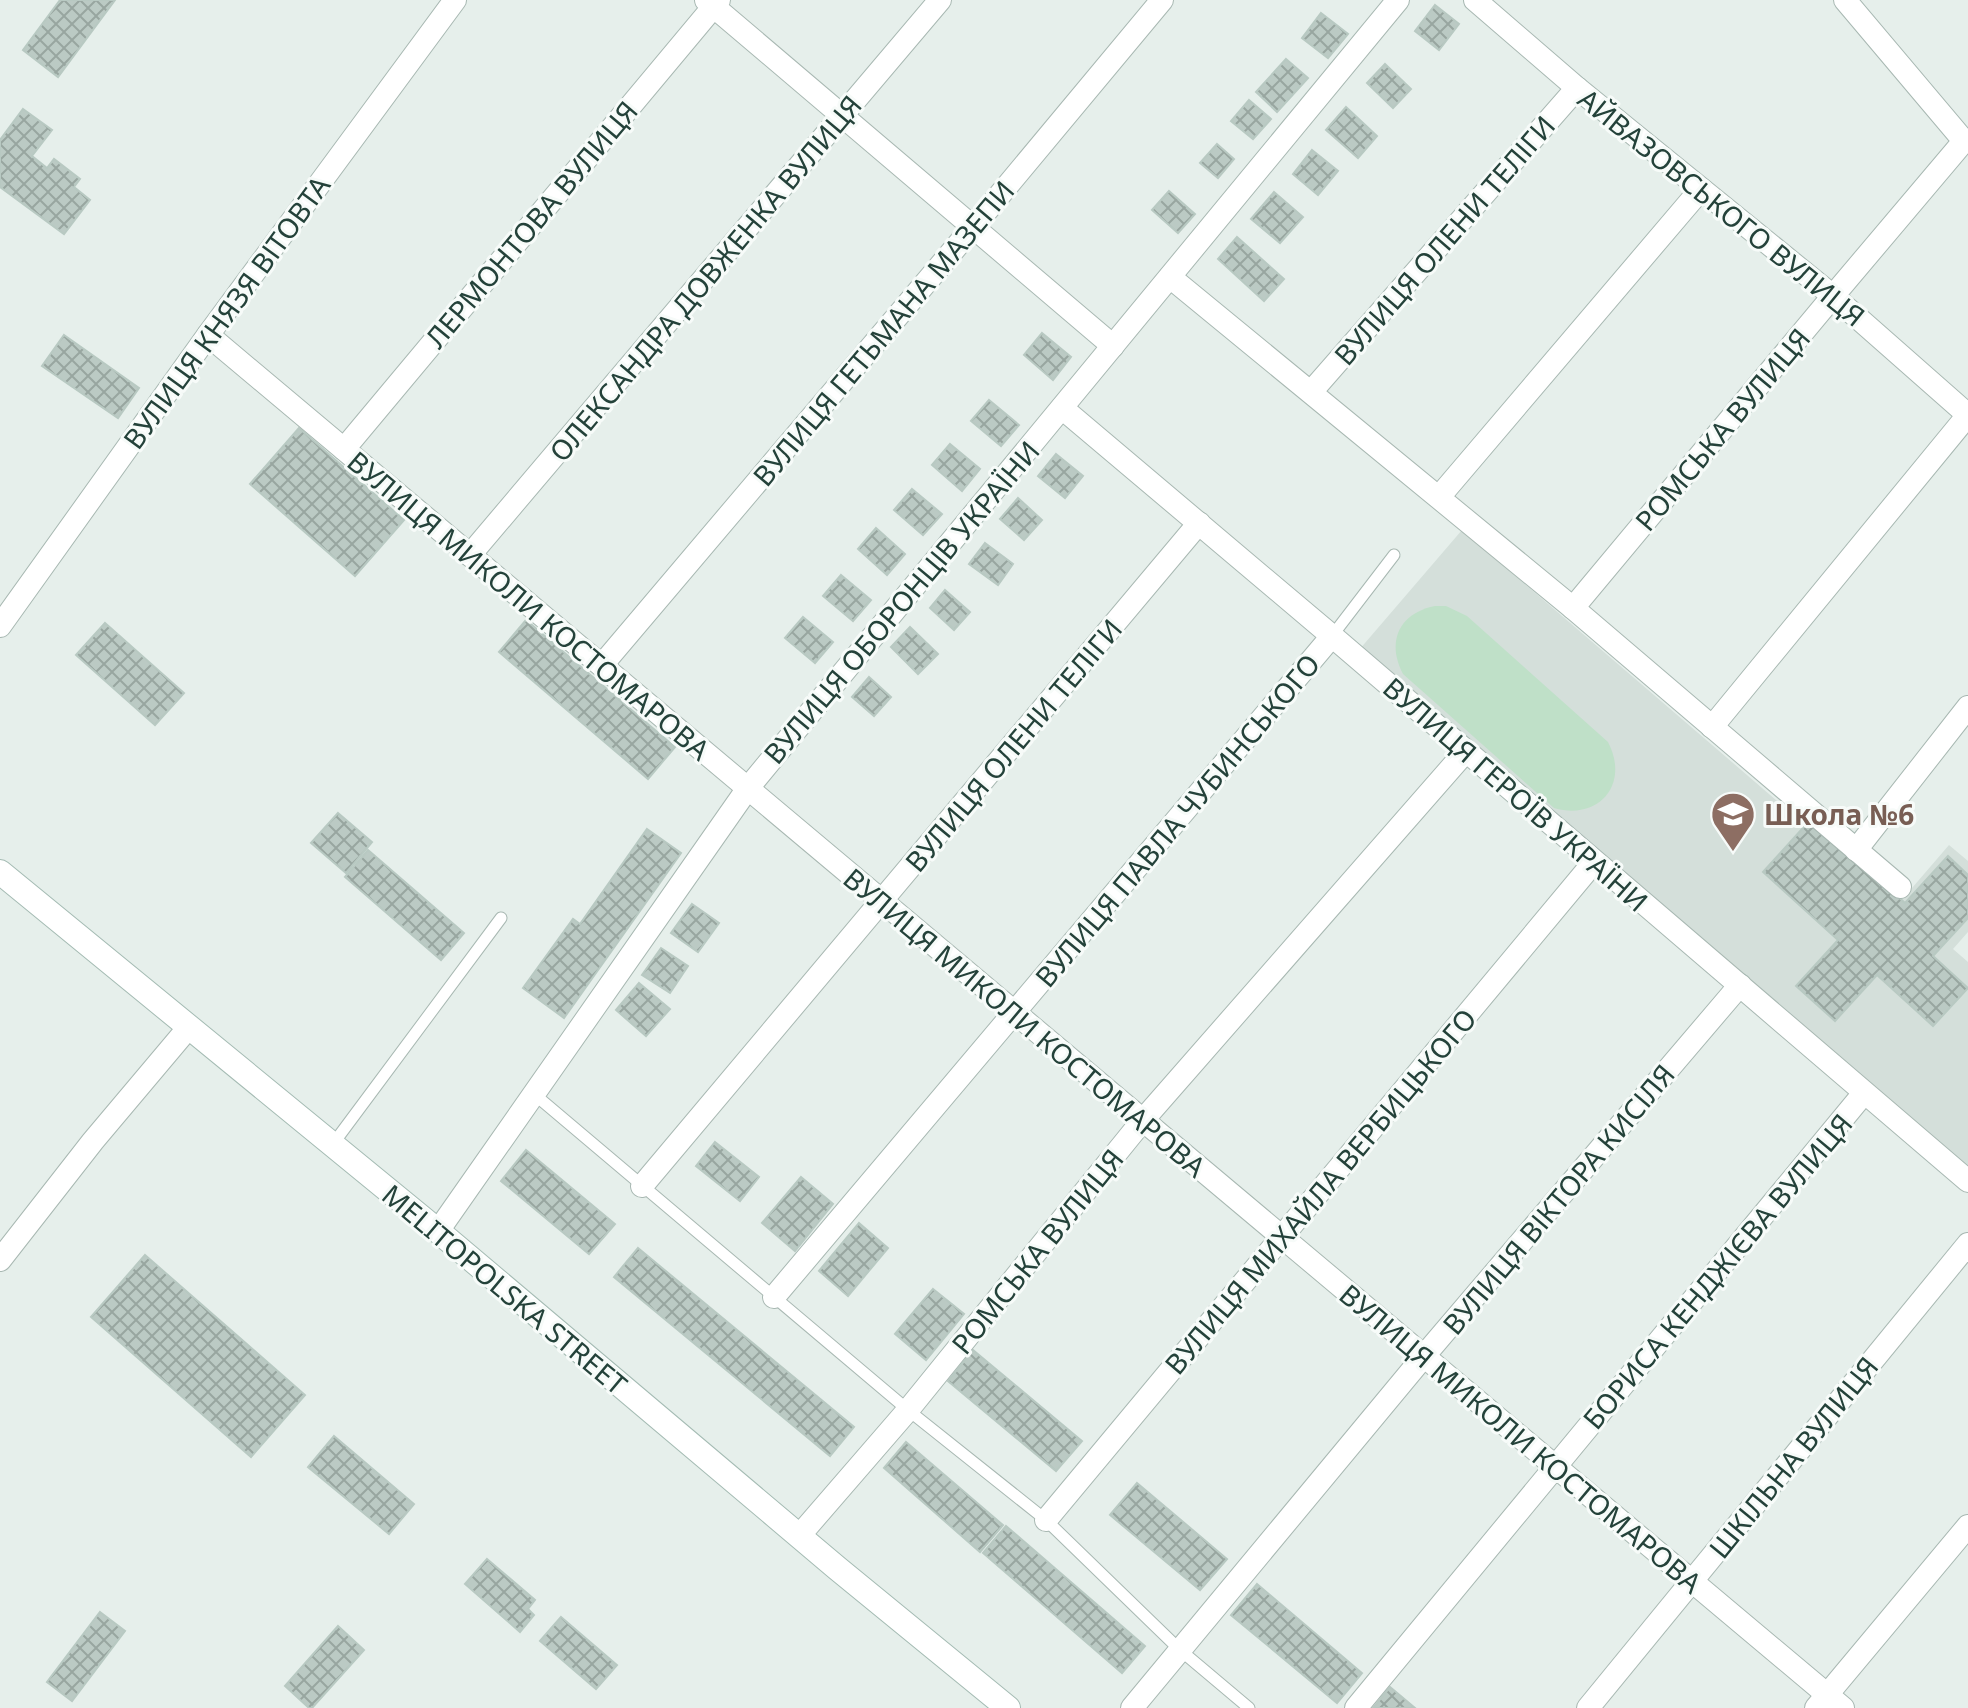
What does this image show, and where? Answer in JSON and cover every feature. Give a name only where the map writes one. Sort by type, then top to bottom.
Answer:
[{"type":"main road","name":"MELITOPOLSKA STREET","points":[[0,872],[438,1231],[1008,1708]]},
{"type":"street","name":"ВУЛИЦЯ КНЯЗЯ ВІТОВТА","points":[[0,626],[208,335],[455,0]]},
{"type":"street","name":"ОЛЕКСАНДРА ДОВЖЕНКА ВУЛИЦЯ","points":[[470,555],[940,0]]},
{"type":"street","name":"ВУЛИЦЯ ГЕТЬМАНА МАЗЕПИ","points":[[602,665],[1162,0]]},
{"type":"street","name":"ВУЛИЦЯ ОБОРОНЦІВ УКРАЇНИ","points":[[438,1231],[748,788],[1398,0]]},
{"type":"street","name":"АЙВАЗОВСЬКОГО ВУЛИЦЯ","points":[[1475,0],[1577,88],[1833,296],[1968,415]]},
{"type":"street","name":"РОМСЬКА ВУЛИЦЯ","points":[[1573,608],[1964,141],[1845,0]]},
{"type":"street","points":[[713,2],[1113,346]]},
{"type":"street","name":"ЛЕРМОНТОВА ВУЛИЦЯ","points":[[344,449],[713,2]]},
{"type":"street","name":"ВУЛИЦЯ ОЛЕНИ ТЕЛІГИ","points":[[1311,392],[1577,88]]},
{"type":"street","points":[[1439,497],[1701,189]]},
{"type":"street","points":[[1170,277],[1573,608],[1900,887]]},
{"type":"street","name":"ВУЛИЦЯ МИКОЛИ КОСТОМАРОВА","points":[[208,335],[1555,1466],[1829,1704]]},
{"type":"street","name":"ВУЛИЦЯ ГЕРОЇВ УКРАЇНИ","points":[[1062,408],[1968,1181]]},
{"type":"street","points":[[1712,727],[1968,415]]},
{"type":"street","name":"ВУЛИЦЯ ОЛЕНИ ТЕЛІГИ","points":[[642,1186],[1199,523]]},
{"type":"street","name":"ВУЛИЦЯ ПАВЛА ЧУБИНСЬКОГО","points":[[774,1297],[1332,636]]},
{"type":"street","points":[[1856,850],[1968,707]]},
{"type":"street","name":"РОМСЬКА ВУЛИЦЯ","points":[[799,1536],[908,1410],[1143,1120],[1466,751]]},
{"type":"street","name":"ВУЛИЦЯ МИХАЙЛА ВЕРБИЦЬКОГО","points":[[1046,1520],[1594,862]]},
{"type":"street","name":"ВУЛИЦЯ ВІКТОРА КИСІЛЯ","points":[[1132,1708],[1424,1356],[1740,985]]},
{"type":"street","points":[[0,1260],[93,1141],[189,1027]]},
{"type":"street","name":"БОРИСА КЕНДЖІЄВА ВУЛИЦЯ","points":[[1356,1708],[1864,1093]]},
{"type":"street","name":"ШКІЛЬНА ВУЛИЦЯ","points":[[1588,1708],[1968,1244]]},
{"type":"street","points":[[1829,1704],[1968,1526]]},
{"type":"lane","points":[[1332,636],[1394,555]]},
{"type":"lane","points":[[332,1145],[501,918]]},
{"type":"lane","points":[[534,1094],[908,1410],[1046,1520],[1179,1649],[1249,1708]]},
{"type":"shaded area","name":"Школа №6","points":[[1462,530],[1797,818],[1812,802],[1912,888],[1949,845],[1968,861],[1968,932],[1953,949],[1968,962],[1968,1175],[1359,650]]},
{"type":"green space","points":[[1435,606],[1446,606],[1467,616],[1608,742],[1614,757],[1615,772],[1606,796],[1597,804],[1570,811],[1554,808],[1403,674],[1396,651],[1399,631],[1412,615]]},
{"type":"building","points":[[60,0],[115,0],[58,77],[23,50]]},
{"type":"building","points":[[1435,5],[1459,24],[1439,50],[1415,31]]},
{"type":"building","points":[[1321,13],[1348,34],[1328,58],[1302,38]]},
{"type":"building","points":[[1286,59],[1308,78],[1277,112],[1256,92]]},
{"type":"building","points":[[1385,64],[1411,89],[1393,108],[1367,83]]},
{"type":"building","points":[[1249,100],[1271,119],[1253,139],[1231,121]]},
{"type":"building","points":[[1346,107],[1377,136],[1358,158],[1326,130]]},
{"type":"building","points":[[23,109],[52,130],[32,156],[47,168],[54,159],[80,179],[74,187],[90,200],[64,234],[0,187],[0,140]]},
{"type":"building","points":[[1217,144],[1234,159],[1218,178],[1200,163]]},
{"type":"building","points":[[1312,150],[1338,171],[1318,195],[1293,174]]},
{"type":"building","points":[[1169,191],[1195,214],[1178,233],[1152,210]]},
{"type":"building","points":[[1274,192],[1303,217],[1280,243],[1251,219]]},
{"type":"building","points":[[1237,237],[1284,279],[1264,301],[1218,259]]},
{"type":"building","points":[[1042,333],[1071,357],[1053,380],[1024,355]]},
{"type":"building","points":[[64,335],[139,388],[118,418],[42,366]]},
{"type":"building","points":[[989,400],[1019,425],[1001,446],[971,421]]},
{"type":"building","points":[[299,428],[404,520],[355,576],[250,484]]},
{"type":"building","points":[[950,444],[980,469],[962,491],[932,465]]},
{"type":"building","points":[[1056,454],[1083,476],[1065,498],[1038,476]]},
{"type":"building","points":[[912,489],[942,514],[923,535],[894,510]]},
{"type":"building","points":[[1018,498],[1042,520],[1024,540],[1000,519]]},
{"type":"building","points":[[876,528],[905,554],[887,575],[858,549]]},
{"type":"building","points":[[985,543],[1013,564],[998,585],[969,564]]},
{"type":"building","points":[[841,575],[871,600],[853,621],[823,596]]},
{"type":"building","points":[[945,590],[970,612],[954,630],[930,608]]},
{"type":"building","points":[[803,617],[833,642],[815,663],[785,638]]},
{"type":"building","points":[[526,620],[675,747],[648,779],[499,652]]},
{"type":"building","points":[[105,623],[184,693],[155,725],[76,655]]},
{"type":"building","points":[[910,627],[938,654],[918,674],[891,647]]},
{"type":"building","points":[[869,677],[891,697],[874,716],[852,697]]},
{"type":"building","points":[[338,813],[372,842],[346,873],[311,843]]},
{"type":"building","points":[[1812,818],[1905,903],[1948,856],[1968,875],[1968,918],[1933,956],[1968,988],[1933,1026],[1877,975],[1835,1021],[1796,986],[1838,940],[1763,872]]},
{"type":"building","points":[[647,829],[681,853],[564,1018],[523,988],[573,919],[580,924]]},
{"type":"building","points":[[368,850],[464,933],[441,960],[345,877]]},
{"type":"building","points":[[692,904],[719,923],[698,952],[671,933]]},
{"type":"building","points":[[661,948],[688,966],[670,993],[642,975]]},
{"type":"building","points":[[639,983],[670,1009],[646,1036],[616,1010]]},
{"type":"building","points":[[715,1142],[759,1177],[740,1201],[696,1166]]},
{"type":"building","points":[[526,1150],[615,1224],[589,1254],[501,1181]]},
{"type":"building","points":[[801,1177],[833,1204],[795,1251],[762,1223]]},
{"type":"building","points":[[859,1223],[888,1248],[848,1296],[819,1271]]},
{"type":"building","points":[[638,1248],[854,1427],[830,1456],[614,1277]]},
{"type":"building","points":[[145,1255],[305,1395],[251,1457],[91,1317]]},
{"type":"building","points":[[933,1289],[964,1314],[926,1360],[895,1334]]},
{"type":"building","points":[[973,1350],[1082,1441],[1056,1471],[948,1381]]},
{"type":"building","points":[[334,1436],[414,1504],[389,1534],[308,1467]]},
{"type":"building","points":[[906,1442],[1003,1525],[980,1552],[884,1468]]},
{"type":"building","points":[[1137,1483],[1227,1559],[1200,1590],[1110,1515]]},
{"type":"building","points":[[1006,1526],[1145,1646],[1122,1673],[983,1553]]},
{"type":"building","points":[[487,1559],[535,1600],[528,1609],[534,1615],[520,1632],[465,1584]]},
{"type":"building","points":[[1257,1584],[1362,1673],[1337,1703],[1231,1615]]},
{"type":"building","points":[[100,1612],[125,1631],[72,1701],[47,1682]]},
{"type":"building","points":[[561,1617],[617,1665],[596,1689],[540,1641]]},
{"type":"building","points":[[338,1626],[364,1650],[309,1708],[285,1686]]},
{"type":"building","points":[[1390,1687],[1415,1708],[1373,1708]]},
{"type":"place","name":"Школа №6","points":[[1733,853]]}]
